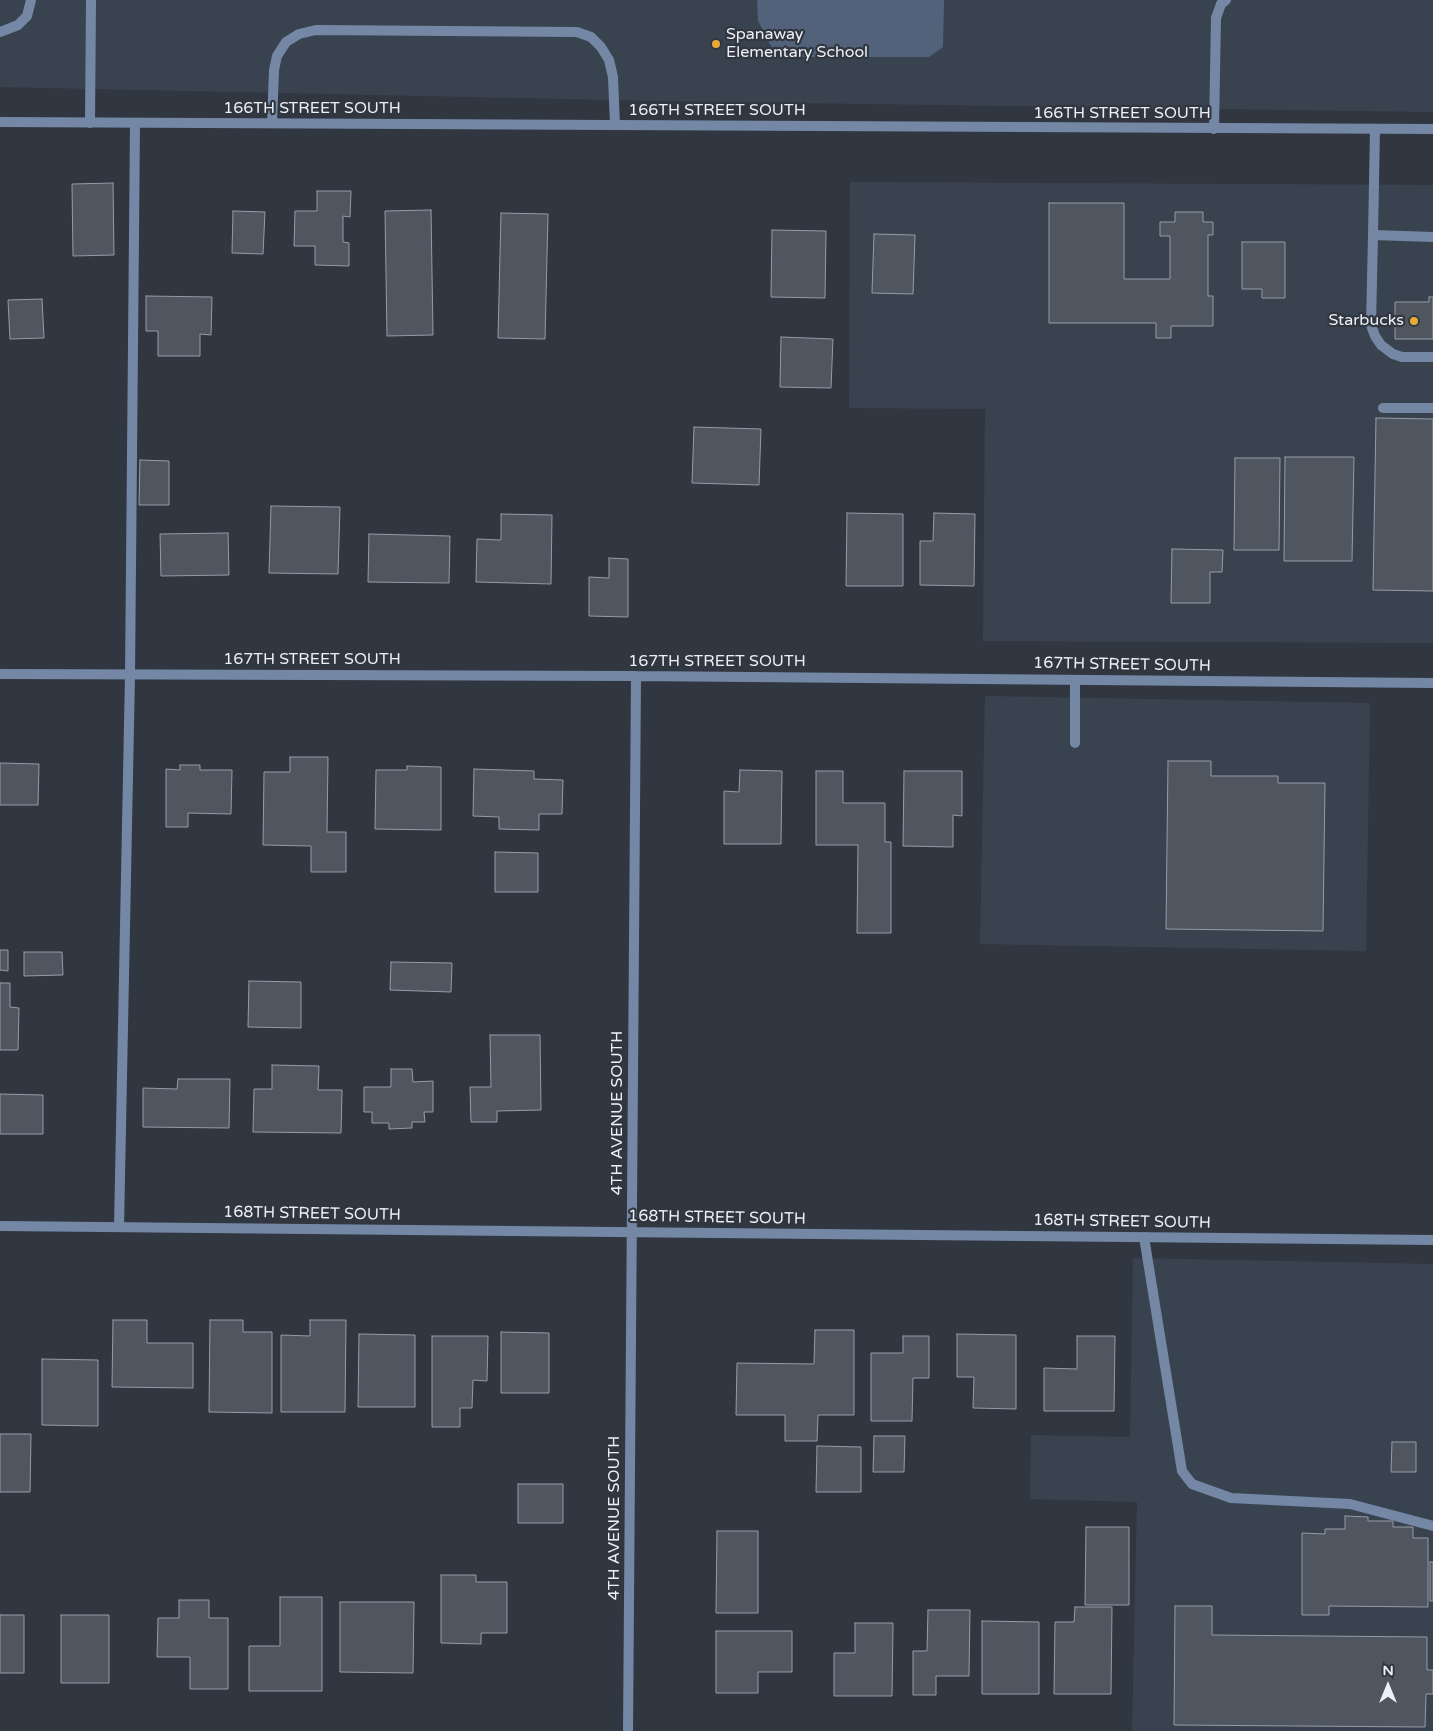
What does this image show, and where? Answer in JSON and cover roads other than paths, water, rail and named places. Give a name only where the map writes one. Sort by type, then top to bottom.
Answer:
[{"type":"street","points":[[0,32],[18,25],[27,16],[31,0]]},
{"type":"street","points":[[90,123],[91,0]]},
{"type":"street","points":[[1214,129],[1216,18],[1221,4],[1226,0]]},
{"type":"street","points":[[272,124],[274,70],[277,56],[286,42],[300,34],[316,30],[326,30],[577,32],[591,37],[609,60],[613,77],[615,125]]},
{"type":"street","name":"166TH STREET SOUTH","points":[[0,122],[1433,129]]},
{"type":"street","points":[[119,1227],[130,674],[135,123]]},
{"type":"street","points":[[1375,129],[1371,325],[1375,336],[1393,354],[1402,357],[1433,357]]},
{"type":"street","points":[[1373,235],[1433,237]]},
{"type":"street","points":[[1383,408],[1433,408]]},
{"type":"street","name":"167TH STREET SOUTH","points":[[0,674],[636,676],[1433,683]]},
{"type":"street","name":"4TH AVENUE SOUTH","points":[[628,1731],[636,676]]},
{"type":"street","points":[[1074,743],[1075,680]]},
{"type":"street","name":"168TH STREET SOUTH","points":[[0,1226],[1433,1240]]},
{"type":"street","points":[[1144,1237],[1182,1471],[1192,1484],[1231,1498],[1350,1504],[1433,1526]]},
{"type":"place","name":"Spanaway Elementary School","points":[[716,44]]},
{"type":"place","name":"Starbucks","points":[[1414,321]]}]
